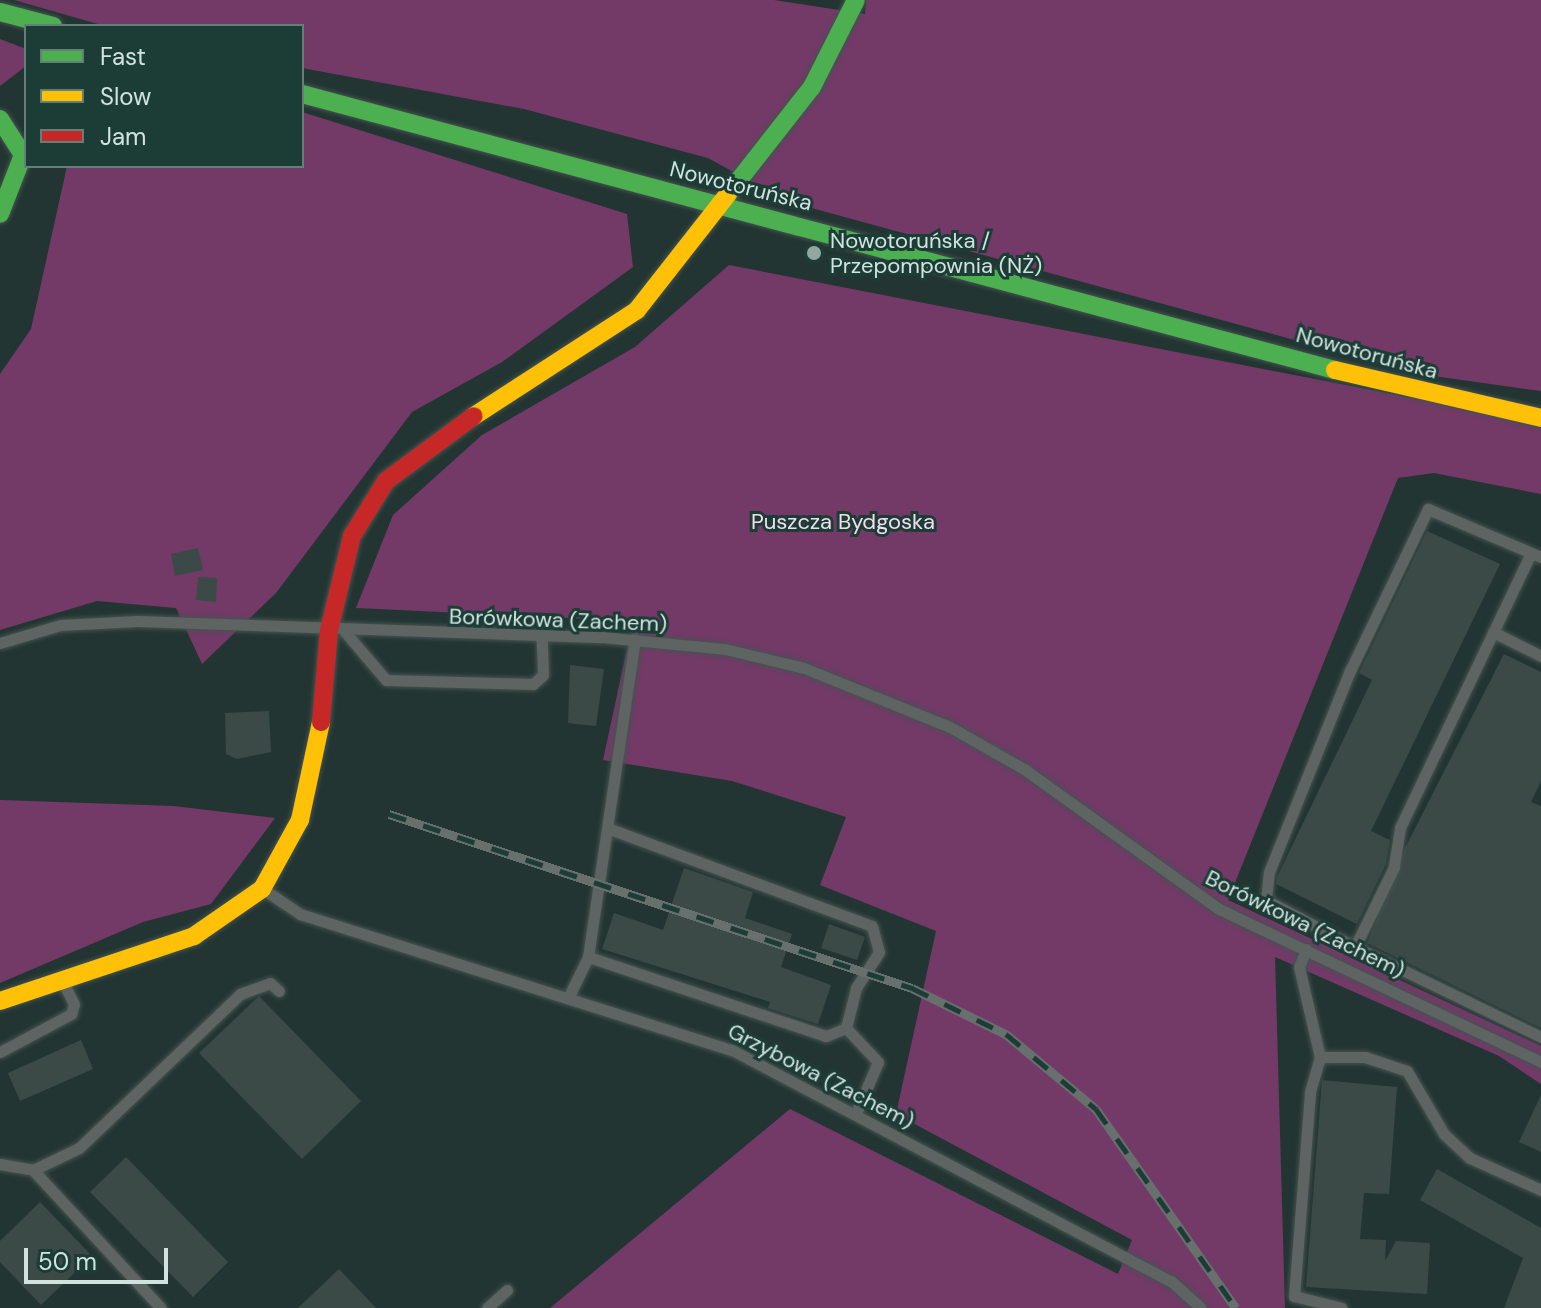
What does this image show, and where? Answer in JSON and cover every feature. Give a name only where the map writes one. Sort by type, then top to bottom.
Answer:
[{"type":"street","points":[[0,1001],[61,977],[194,936],[262,889],[300,820],[318,757],[352,536],[386,481],[431,442],[604,338],[666,280],[724,206],[744,169],[834,54],[856,0]]},
{"type":"street","points":[[0,12],[45,24]]},
{"type":"street","name":"Nowotoruńska","points":[[304,95],[1393,385],[1541,418]]},
{"type":"street","points":[[0,119],[23,155],[0,214]]},
{"type":"lane","points":[[1355,947],[1394,867],[1400,828],[1493,632],[1535,556],[1428,509],[1386,591],[1265,890],[1277,908],[1355,947],[1541,1037]]},
{"type":"lane","name":"Borówkowa (Zachem)","points":[[0,643],[98,620],[337,631],[635,639],[725,649],[898,702],[1024,769],[1219,909],[1541,1062]]},
{"type":"lane","points":[[337,631],[386,680],[533,684],[543,675],[542,637]]},
{"type":"lane","points":[[1493,632],[1541,656]]},
{"type":"lane","points":[[569,996],[588,957],[610,829],[635,639]]},
{"type":"lane","points":[[610,829],[859,915],[872,926],[879,952],[856,988],[846,1028]]},
{"type":"lane","name":"Grzybowa (Zachem)","points":[[262,889],[300,914],[569,996],[732,1050],[1171,1281],[1201,1308]]},
{"type":"lane","points":[[1306,949],[1299,967],[1320,1057],[1310,1093],[1294,1296],[1342,1308]]},
{"type":"lane","points":[[588,957],[826,1036],[846,1028]]},
{"type":"lane","points":[[0,1052],[71,1014],[74,1004],[61,977]]},
{"type":"lane","points":[[0,1164],[33,1170],[79,1148],[240,994],[270,983],[279,991]]},
{"type":"lane","points":[[846,1028],[878,1062],[856,1113]]},
{"type":"lane","points":[[1320,1057],[1365,1057],[1407,1071],[1444,1134],[1470,1158],[1541,1190]]},
{"type":"lane","points":[[33,1170],[161,1308]]},
{"type":"lane","points":[[487,1308],[507,1290]]},
{"type":"green space","points":[[14,0],[774,0],[865,14],[866,0],[1541,0],[1541,391],[1419,374],[786,201],[708,158],[524,109],[304,68],[304,24],[98,24]]},
{"type":"green space","points":[[0,39],[24,48],[24,68],[0,86]]},
{"type":"green space","points":[[304,113],[627,214],[633,267],[502,362],[412,412],[276,593],[202,664],[176,608],[97,601],[0,630],[0,374],[31,329],[67,168],[304,168]]},
{"type":"green space","name":"Puszcza Bydgoska","points":[[729,265],[1541,423],[1541,494],[1434,473],[1398,478],[1228,900],[1541,1046],[1541,1084],[1499,1056],[1275,957],[1285,1308],[550,1308],[790,1109],[1118,1274],[1132,1240],[896,1114],[936,931],[820,885],[846,817],[732,781],[603,760],[633,621],[356,608],[393,515],[482,435],[635,347]]},
{"type":"green space","points":[[0,800],[173,806],[275,818],[211,904],[143,922],[0,983]]},
{"type":"building","points":[[1427,531],[1500,564],[1371,831],[1390,840],[1386,864],[1357,924],[1276,884],[1277,877],[1372,680],[1359,673]]},
{"type":"building","points":[[198,548],[203,570],[175,576],[171,554]]},
{"type":"building","points":[[198,577],[217,578],[216,602],[196,600]]},
{"type":"building","points":[[1504,654],[1541,672],[1541,781],[1531,802],[1541,806],[1541,1028],[1367,943],[1405,848]]},
{"type":"building","points":[[570,665],[604,669],[596,726],[568,723]]},
{"type":"building","points":[[269,711],[271,752],[237,759],[226,754],[225,713]]},
{"type":"building","points":[[684,868],[753,892],[745,918],[792,934],[781,967],[831,985],[818,1024],[768,1008],[770,1002],[602,949],[614,913],[663,930]]},
{"type":"building","points":[[829,924],[865,937],[857,960],[821,948]]},
{"type":"building","points":[[259,996],[361,1101],[302,1159],[199,1053]]},
{"type":"building","points":[[81,1040],[93,1069],[20,1101],[8,1073]]},
{"type":"building","points":[[1322,1080],[1397,1087],[1389,1194],[1364,1193],[1360,1239],[1386,1240],[1385,1261],[1396,1241],[1430,1243],[1427,1294],[1306,1287]]},
{"type":"building","points":[[1541,1095],[1541,1152],[1519,1142]]},
{"type":"building","points":[[126,1157],[228,1262],[193,1297],[90,1192]]},
{"type":"building","points":[[1437,1169],[1541,1228],[1541,1308],[1504,1308],[1523,1258],[1420,1200]]},
{"type":"building","points":[[40,1202],[92,1256],[41,1305],[0,1262],[0,1241]]},
{"type":"building","points":[[339,1269],[376,1308],[298,1308]]},
{"type":"railway","points":[[389,814],[912,988],[1006,1034],[1096,1109],[1236,1308]]},
{"type":"traffic: fast","points":[[728,194],[812,87],[856,0]]},
{"type":"traffic: fast","points":[[0,12],[45,24]]},
{"type":"traffic: fast","points":[[304,95],[1335,370]]},
{"type":"traffic: fast","points":[[0,119],[23,155],[0,214]]},
{"type":"traffic: slow","points":[[474,416],[637,310],[728,194]]},
{"type":"traffic: slow","points":[[1335,370],[1541,418]]},
{"type":"traffic: slow","points":[[0,1001],[194,936],[262,889],[300,820],[321,722]]},
{"type":"traffic: jam","points":[[321,722],[329,630],[352,536],[386,481],[474,416]]},
{"type":"place","name":"Nowotoruńska / Przepompownia (NŻ)","points":[[814,253]]}]
